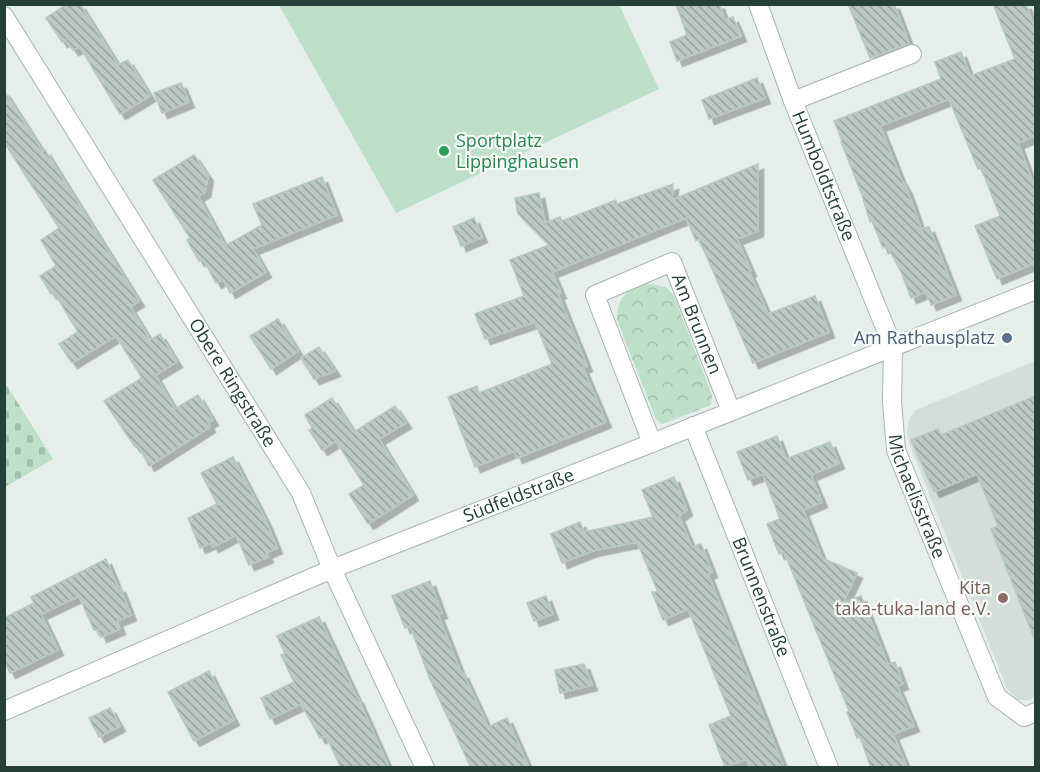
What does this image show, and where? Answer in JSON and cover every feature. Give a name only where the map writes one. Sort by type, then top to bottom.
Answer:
[{"type":"street","name":"Humboldtstraße","points":[[758,4],[793,101],[894,346]]},
{"type":"street","name":"Obere Ringstraße","points":[[4,16],[301,493],[332,568],[425,768]]},
{"type":"street","points":[[793,101],[912,54]]},
{"type":"street","name":"Am Brunnen","points":[[652,443],[595,295],[672,262],[731,411]]},
{"type":"street","name":"Südfeldstraße","points":[[4,711],[332,568],[1035,290]]},
{"type":"street","name":"Michaelisstraße","points":[[894,346],[892,402],[896,450],[997,697],[1024,717],[1035,712]]},
{"type":"street","name":"Brunnenstraße","points":[[693,426],[829,768]]},
{"type":"shaded area","name":"Kita taka-tuka-land e.V.","points":[[1035,361],[1035,697],[1029,700],[1018,700],[1007,689],[909,443],[907,431],[909,419],[915,411]]},
{"type":"green space","name":"Sportplatz Lippinghausen","points":[[279,5],[619,5],[659,89],[396,213]]},
{"type":"green space","points":[[646,283],[666,287],[674,296],[712,395],[711,405],[662,424],[656,419],[617,320],[617,312],[624,296]]},
{"type":"green space","points":[[4,381],[53,459],[5,487],[4,487]]},
{"type":"building","points":[[67,4],[80,4],[118,65],[128,60],[150,96],[120,114],[80,47],[73,50],[66,40],[62,42],[46,18]]},
{"type":"building","points":[[676,4],[719,4],[725,20],[733,17],[741,36],[677,61],[670,42],[687,35]]},
{"type":"building","points":[[848,4],[894,4],[909,43],[870,58]]},
{"type":"building","points":[[993,4],[1026,4],[1035,29],[1035,136],[1018,143],[1035,188],[1035,263],[997,279],[975,226],[1000,216],[949,99],[880,126],[921,229],[929,227],[956,295],[931,305],[926,292],[911,298],[901,272],[887,246],[883,248],[872,221],[870,222],[834,121],[941,79],[935,62],[961,52],[970,76],[1015,59]]},
{"type":"building","points":[[757,78],[765,98],[709,119],[702,100]]},
{"type":"building","points":[[181,83],[189,102],[162,113],[154,93]]},
{"type":"building","points":[[4,91],[43,152],[45,150],[139,301],[130,307],[150,340],[160,334],[177,362],[155,375],[175,409],[198,395],[213,420],[208,423],[210,427],[149,466],[138,445],[135,447],[104,401],[142,378],[116,336],[72,363],[59,344],[78,332],[54,292],[51,294],[40,276],[56,266],[41,240],[59,228],[4,142]]},
{"type":"building","points":[[194,155],[208,176],[205,192],[198,196],[225,246],[262,225],[253,204],[322,177],[337,215],[253,249],[266,272],[230,293],[223,279],[216,283],[203,259],[199,261],[187,240],[190,238],[153,180]]},
{"type":"building","points":[[758,164],[758,231],[737,239],[751,271],[749,272],[768,314],[815,296],[829,332],[753,363],[699,239],[696,241],[686,218],[552,272],[561,293],[558,294],[587,366],[583,368],[606,422],[517,458],[514,451],[475,467],[448,397],[477,386],[479,393],[552,364],[535,322],[485,339],[475,314],[524,296],[510,260],[549,245],[518,214],[515,198],[539,193],[545,223],[560,217],[562,221],[616,200],[617,204],[673,184],[672,200]]},
{"type":"building","points":[[474,218],[482,237],[461,246],[453,227]]},
{"type":"building","points":[[278,319],[298,351],[271,369],[250,336]]},
{"type":"building","points":[[319,347],[335,371],[314,379],[301,358]]},
{"type":"building","points":[[1035,396],[1034,638],[991,529],[998,526],[977,474],[934,492],[911,440],[938,429],[941,435]]},
{"type":"building","points":[[332,398],[354,432],[395,406],[406,423],[379,439],[413,495],[368,524],[349,494],[364,485],[336,441],[322,450],[309,430],[312,428],[305,415]]},
{"type":"building","points":[[777,436],[786,459],[830,442],[839,463],[811,475],[822,502],[803,510],[822,558],[857,573],[843,603],[861,596],[888,665],[895,662],[903,684],[897,686],[914,726],[893,734],[907,768],[871,768],[784,552],[779,554],[767,524],[780,519],[763,474],[748,480],[737,452]]},
{"type":"building","points":[[233,457],[266,521],[277,548],[266,553],[268,557],[249,565],[236,535],[213,547],[211,543],[200,548],[188,518],[217,504],[201,473]]},
{"type":"building","points":[[674,477],[687,510],[679,516],[692,547],[701,544],[712,572],[708,574],[784,768],[750,768],[746,759],[725,767],[709,725],[731,716],[688,609],[663,620],[652,592],[658,592],[637,542],[592,551],[562,563],[551,534],[580,522],[584,532],[653,517],[642,490]]},
{"type":"building","points":[[106,559],[131,615],[117,621],[120,629],[101,637],[98,629],[94,630],[79,596],[41,614],[58,650],[10,673],[4,661],[4,618],[34,603],[31,597]]},
{"type":"building","points":[[430,581],[442,613],[438,614],[461,673],[488,727],[507,718],[529,768],[471,768],[429,677],[410,626],[405,628],[392,596]]},
{"type":"building","points":[[546,596],[553,614],[534,621],[527,603]]},
{"type":"building","points":[[319,617],[389,768],[341,768],[326,736],[320,738],[301,704],[270,719],[261,698],[294,682],[281,655],[285,654],[277,636]]},
{"type":"building","points":[[584,664],[592,685],[560,693],[555,670]]},
{"type":"building","points":[[209,671],[234,720],[194,741],[168,692]]},
{"type":"building","points":[[110,708],[120,726],[99,737],[89,718]]},
{"type":"place","name":"Sportplatz Lippinghausen","points":[[444,151]]},
{"type":"place","name":"Am Rathausplatz","points":[[1007,338]]},
{"type":"place","name":"Kita taka-tuka-land e.V.","points":[[1003,598]]}]
